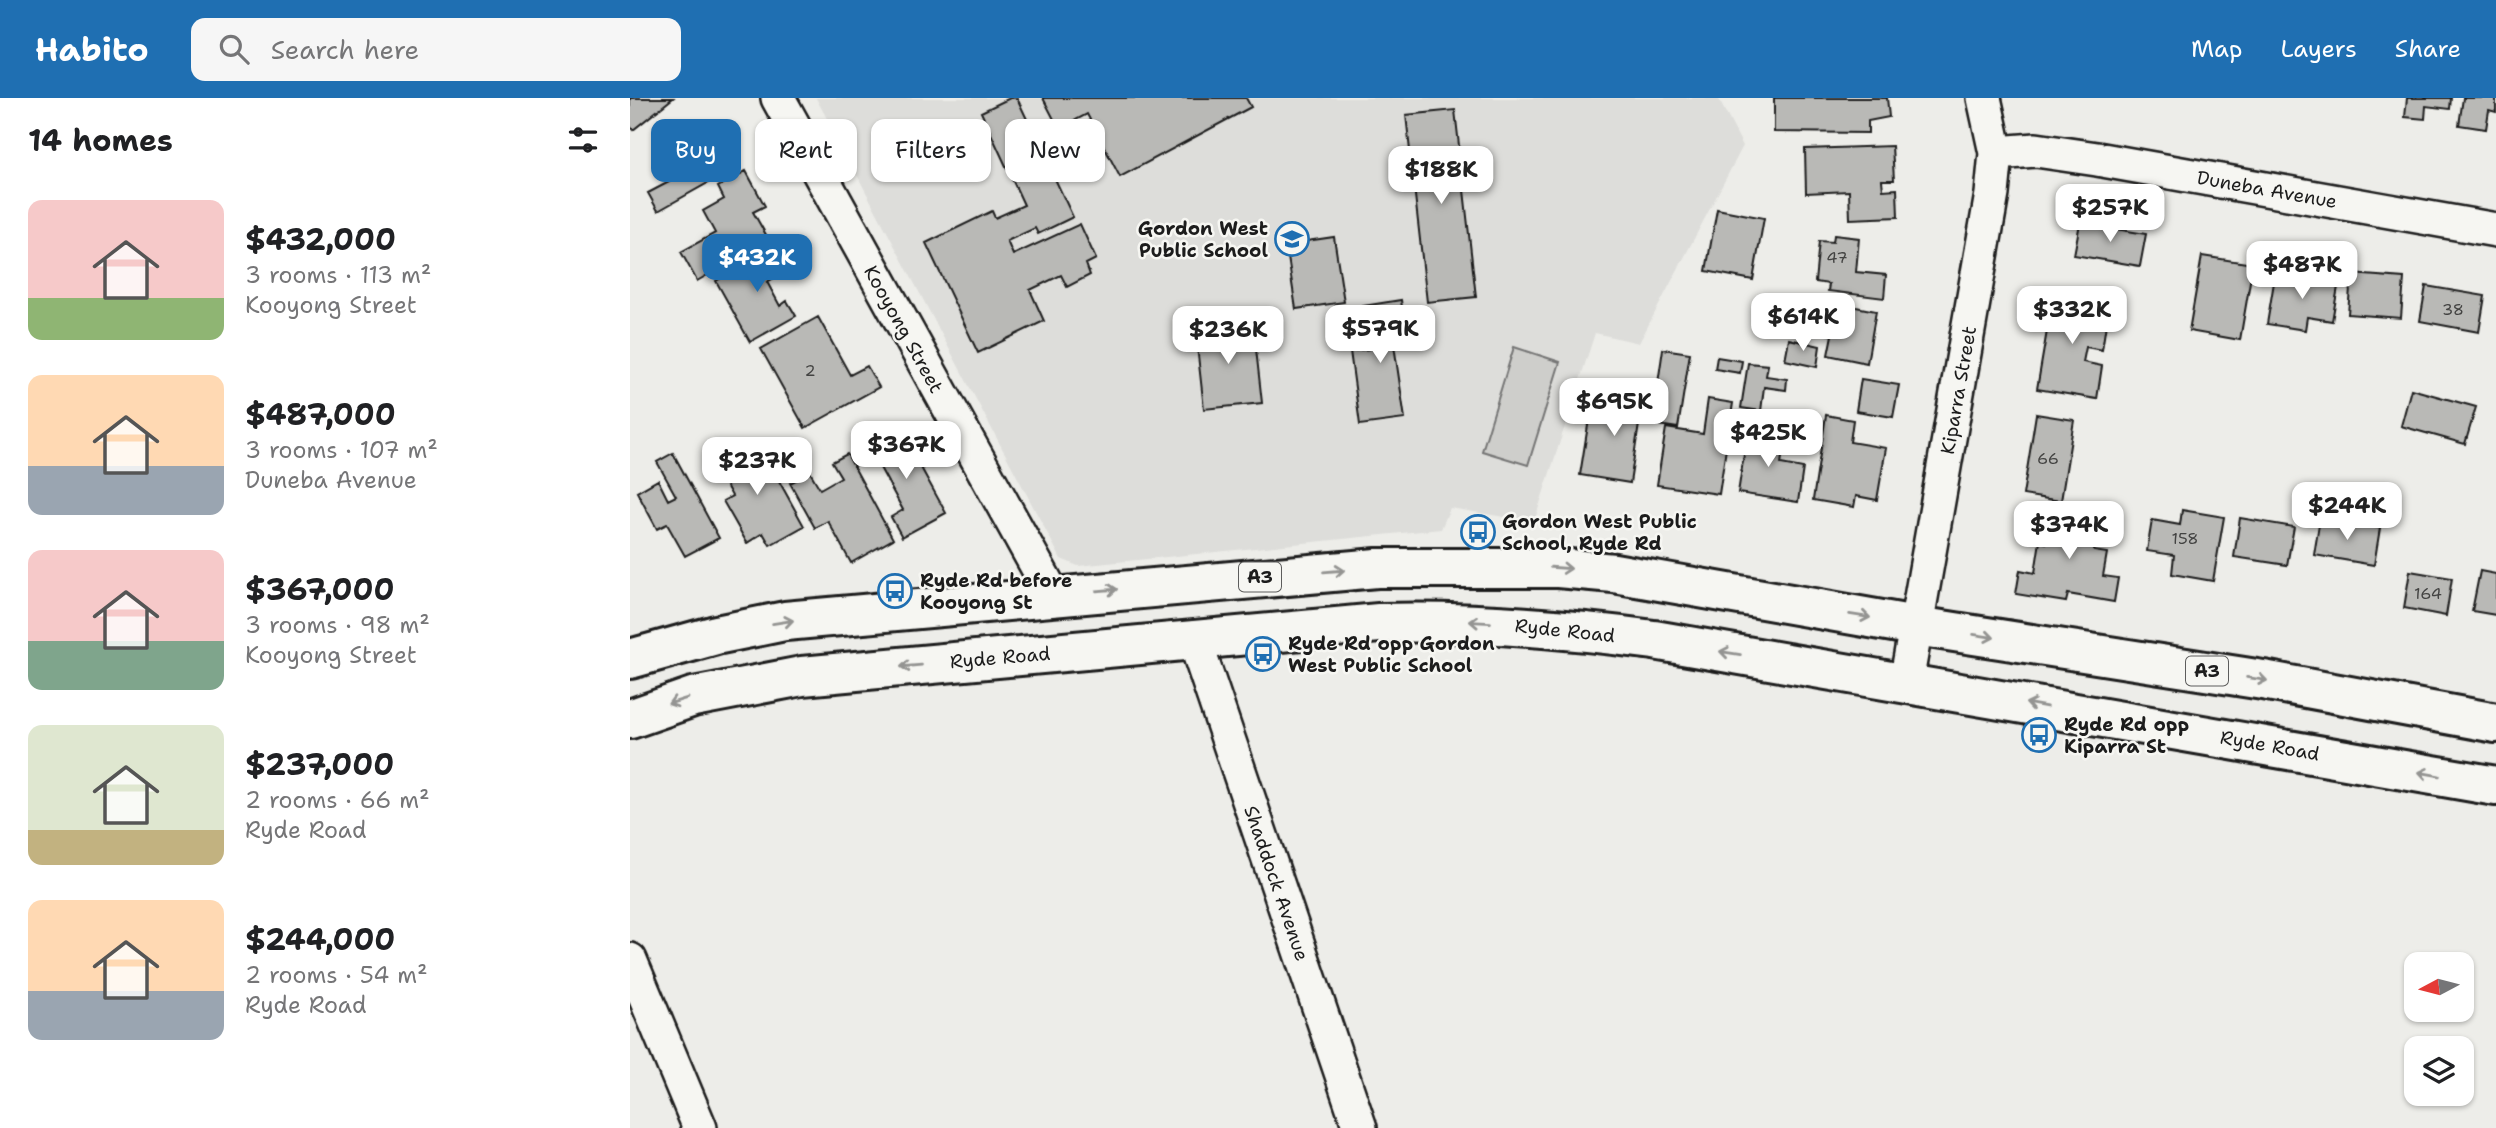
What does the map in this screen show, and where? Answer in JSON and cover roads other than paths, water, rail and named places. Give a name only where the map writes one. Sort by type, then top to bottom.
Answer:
[{"type":"highway","name":"A3","points":[[630,659],[716,635],[785,621],[1377,568],[1503,566],[1614,573],[1916,626],[2263,680],[2496,723]]},
{"type":"highway","name":"Ryde Road","points":[[630,719],[693,697],[802,676],[1194,638],[1379,623],[1467,622],[1541,625],[1654,640],[2496,786]]},
{"type":"street","name":"Kooyong Street","points":[[778,98],[1053,595]]},
{"type":"street","name":"Kiparra Street","points":[[1906,683],[1990,208],[1996,153],[1984,98]]},
{"type":"street","name":"Duneba Avenue","points":[[1996,153],[2036,150],[2085,157],[2496,230]]},
{"type":"street","name":"Shaddock Avenue","points":[[1194,638],[1360,1128]]},
{"type":"street","points":[[630,960],[700,1128]]},
{"type":"place","name":"Gordon West Public School","points":[[1292,239]]},
{"type":"place","name":"Gordon West Public School, Ryde Rd","points":[[1478,532]]},
{"type":"place","name":"Ryde Rd before Kooyong St","points":[[895,591]]},
{"type":"place","name":"Ryde Rd opp Gordon West Public School","points":[[1263,654]]},
{"type":"place","name":"Ryde Rd opp Kiparra St","points":[[2039,735]]}]
